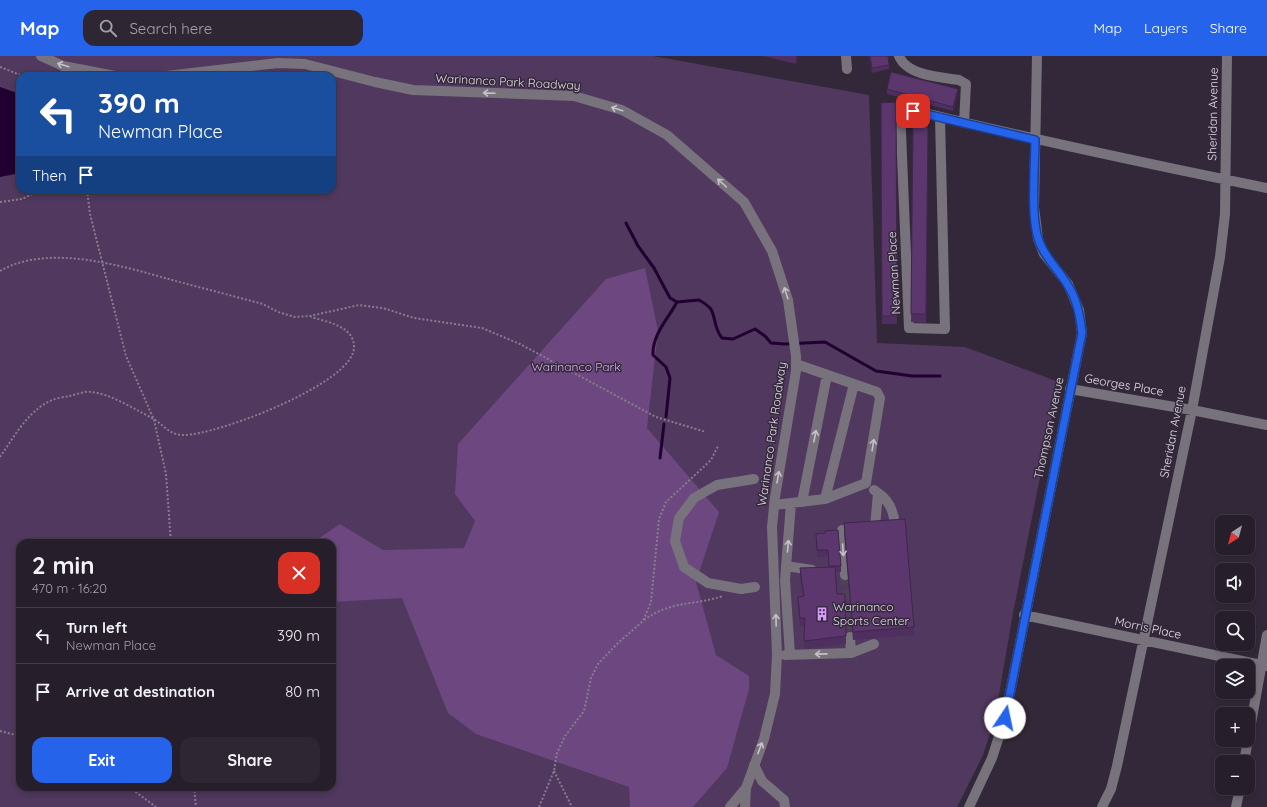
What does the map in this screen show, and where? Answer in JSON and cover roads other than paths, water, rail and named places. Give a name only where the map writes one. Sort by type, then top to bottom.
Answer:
[{"type":"street","points":[[41,56],[63,66],[94,72]]},
{"type":"street","points":[[846,56],[847,69]]},
{"type":"street","points":[[899,56],[904,65],[914,71],[959,80],[966,84],[964,123]]},
{"type":"street","name":"Thompson Avenue","points":[[969,807],[992,758],[1005,718],[1024,615],[1082,333],[1079,310],[1068,284],[1044,254],[1038,239],[1034,207],[1037,56]]},
{"type":"street","name":"Sheridan Avenue","points":[[1102,807],[1111,789],[1117,766],[1192,410],[1220,257],[1225,214],[1226,56]]},
{"type":"street","name":"Warinanco Park Roadway","points":[[200,72],[278,63],[305,64],[413,90],[574,96],[622,110],[667,135],[744,202],[772,251],[788,300],[794,332],[796,360],[794,391],[774,505],[772,527],[777,655],[775,694],[764,739],[746,788],[746,807]]},
{"type":"street","name":"Newman Place","points":[[940,117],[945,329],[909,328],[900,107],[1035,140],[1267,188]]},
{"type":"street","points":[[796,360],[827,375],[876,392],[880,398],[866,483]]},
{"type":"street","points":[[802,502],[827,375]]},
{"type":"street","points":[[825,499],[854,384]]},
{"type":"street","name":"Georges Place","points":[[1070,389],[1192,410],[1267,425]]},
{"type":"street","points":[[754,479],[717,485],[694,498],[679,518],[675,541],[684,567],[708,583],[741,589],[756,587]]},
{"type":"street","points":[[774,505],[825,499],[866,483]]},
{"type":"street","points":[[845,575],[842,530],[895,526],[891,507],[886,498],[866,483]]},
{"type":"street","points":[[875,527],[878,493]]},
{"type":"street","points":[[790,655],[785,580],[791,503]]},
{"type":"street","points":[[786,566],[824,570]]},
{"type":"street","name":"Morris Place","points":[[1024,615],[1264,666]]},
{"type":"street","points":[[1245,755],[1264,666],[1267,635]]},
{"type":"street","points":[[850,637],[851,653]]},
{"type":"street","points":[[777,655],[851,653],[874,644]]},
{"type":"street","points":[[754,765],[762,781],[784,800],[785,807]]},
{"type":"street","name":"Warinanco Park Roadway","points":[[730,807],[746,788]]},
{"type":"street","points":[[1236,807],[1239,795]]},
{"type":"waterway","points":[[626,223],[638,246],[654,268],[670,298],[677,302],[699,300],[710,308],[717,330],[722,338],[733,339],[755,329],[765,336],[771,343],[785,344],[825,342],[876,371],[912,376],[940,376]]},
{"type":"waterway","points":[[666,417],[670,378],[666,367],[653,355],[653,348],[661,327],[677,302]]},
{"type":"waterway","points":[[660,458],[664,424]]},
{"type":"tunnel","points":[[845,575],[850,637]]},
{"type":"place","name":"Warinanco Sports Center","points":[[822,614]]},
{"type":"park label","name":"Warinanco Park","points":[[576,367]]}]
